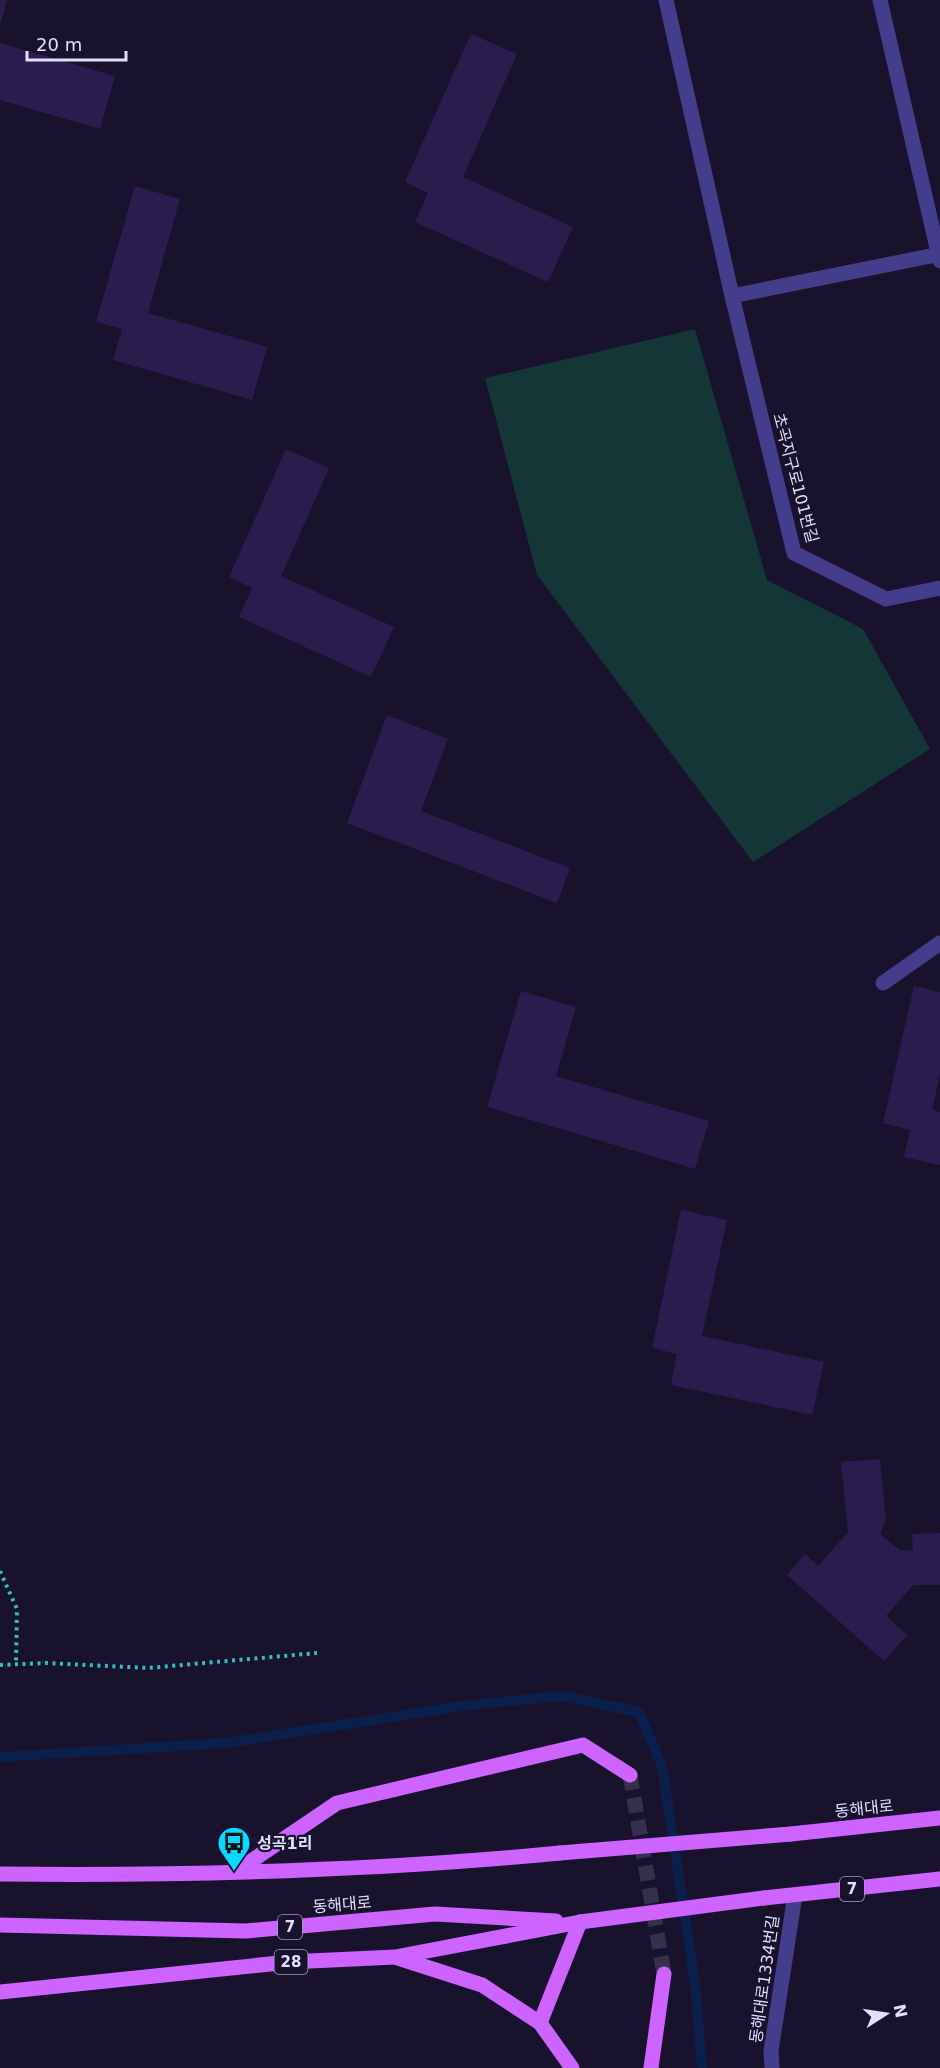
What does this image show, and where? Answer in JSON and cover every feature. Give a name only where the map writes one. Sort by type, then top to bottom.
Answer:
[{"type":"main road","points":[[0,1874],[234,1872],[337,1803],[583,1744],[630,1775]]},
{"type":"main road","name":"동해대로","points":[[234,1872],[459,1863],[940,1818]]},
{"type":"main road","name":"7","points":[[580,1922],[764,1898],[940,1879]]},
{"type":"main road","name":"동해대로","points":[[0,1925],[246,1931],[435,1914],[580,1922]]},
{"type":"main road","points":[[540,2023],[580,1922]]},
{"type":"main road","name":"28","points":[[0,1992],[289,1962],[395,1957],[580,1922]]},
{"type":"main road","points":[[395,1957],[482,1985],[540,2023],[572,2068]]},
{"type":"main road","points":[[651,2068],[664,1974]]},
{"type":"street","name":"초곡지구로101번길","points":[[666,0],[732,296],[794,553],[886,598],[940,588]]},
{"type":"street","points":[[732,296],[940,256],[880,0]]},
{"type":"street","points":[[883,983],[940,943]]},
{"type":"street","name":"동해대로1334번길","points":[[772,2068],[771,2051],[795,1895]]},
{"type":"path","points":[[0,1571],[17,1609],[16,1663]]},
{"type":"path","points":[[0,1665],[16,1663],[148,1668],[317,1653]]},
{"type":"green space","points":[[695,329],[767,580],[863,629],[930,749],[753,862],[537,575],[485,378]]},
{"type":"building","points":[[0,0],[7,0],[1,22],[0,22]]},
{"type":"building","points":[[471,34],[517,54],[463,177],[573,227],[548,282],[415,222],[428,193],[405,182]]},
{"type":"building","points":[[0,43],[115,76],[100,129],[0,100]]},
{"type":"building","points":[[135,186],[180,199],[148,313],[267,347],[252,400],[113,360],[122,329],[96,322]]},
{"type":"building","points":[[286,449],[329,468],[281,576],[394,627],[371,677],[239,617],[252,588],[229,577]]},
{"type":"building","points":[[387,715],[448,739],[421,811],[570,868],[557,903],[347,823]]},
{"type":"building","points":[[914,986],[940,992],[940,1074],[932,1110],[940,1112],[940,1165],[904,1157],[910,1130],[883,1123]]},
{"type":"building","points":[[521,991],[576,1007],[556,1076],[709,1121],[695,1169],[487,1107]]},
{"type":"building","points":[[681,1210],[727,1220],[702,1336],[824,1362],[812,1415],[671,1385],[677,1354],[652,1348]]},
{"type":"building","points":[[880,1459],[886,1520],[880,1534],[901,1551],[913,1550],[912,1534],[940,1533],[940,1585],[913,1585],[886,1616],[907,1635],[884,1661],[787,1575],[805,1554],[818,1566],[848,1532],[841,1462]]},
{"type":"waterway","points":[[0,1757],[226,1743],[468,1705],[563,1696],[639,1712],[662,1766],[695,1983],[702,2068]]},
{"type":"tunnel","points":[[630,1775],[664,1974]]},
{"type":"place","name":"성곡1리","points":[[234,1872]]}]
